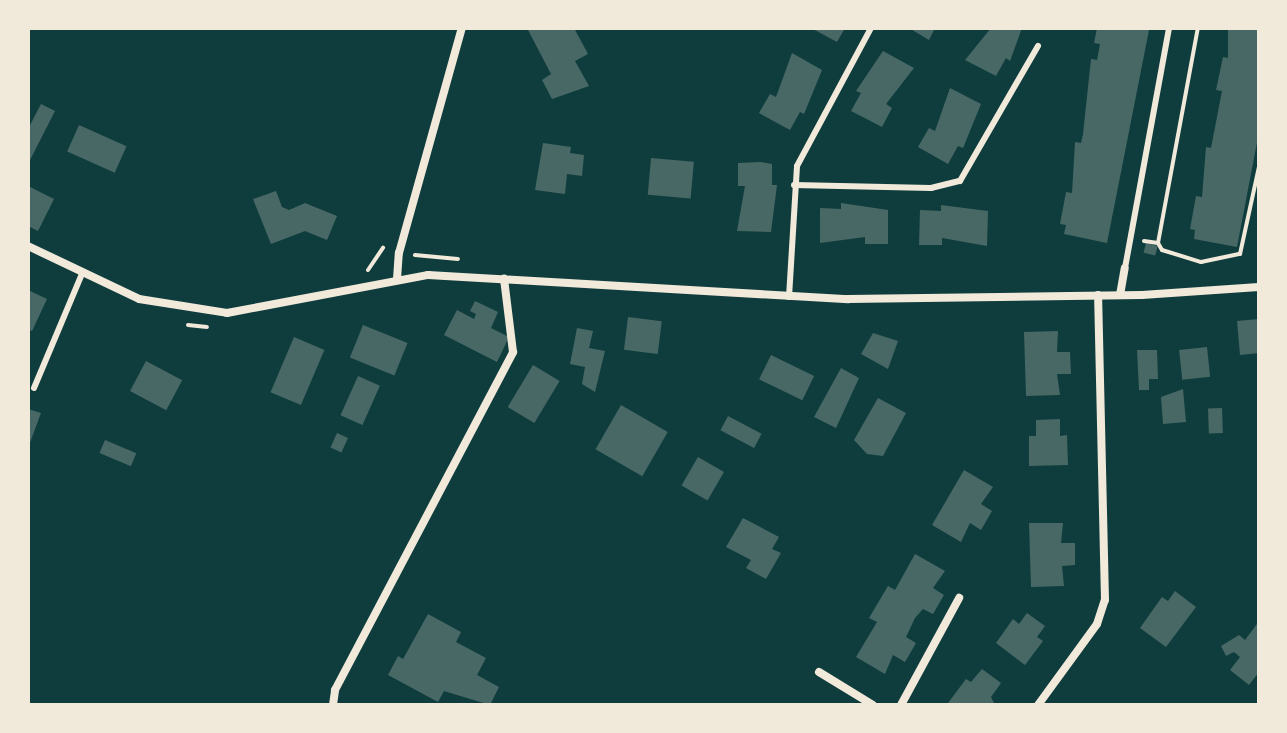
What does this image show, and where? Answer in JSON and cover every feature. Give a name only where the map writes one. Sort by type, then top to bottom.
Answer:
[{"type":"street","points":[[397,279],[399,253],[462,28]]},
{"type":"street","points":[[28,246],[82,274],[158,305],[227,313],[397,279],[437,275],[789,297],[1120,295],[1259,287]]},
{"type":"street","points":[[1120,295],[1125,268]]},
{"type":"street","points":[[333,705],[335,690],[513,352],[504,279]]},
{"type":"street","points":[[1038,705],[1097,624],[1105,600],[1098,295]]},
{"type":"street","points":[[901,705],[959,598]]},
{"type":"street","points":[[819,672],[873,705]]},
{"type":"lane","points":[[789,297],[794,185],[800,159],[871,28]]},
{"type":"lane","points":[[1125,268],[1169,28]]},
{"type":"lane","points":[[794,185],[931,188],[960,181],[1038,46]]},
{"type":"lane","points":[[34,388],[82,274]]},
{"type":"path","points":[[1198,28],[1158,243],[1162,250],[1201,262],[1240,254],[1259,167]]},
{"type":"path","points":[[1130,238],[1158,243]]},
{"type":"building","points":[[527,28],[574,28],[588,54],[575,61],[589,86],[552,99],[542,80],[551,74]]},
{"type":"building","points":[[811,28],[845,28],[837,42]]},
{"type":"building","points":[[909,28],[935,28],[929,40]]},
{"type":"building","points":[[991,28],[1022,28],[1010,61],[1006,58],[996,76],[965,60]]},
{"type":"building","points":[[1097,28],[1149,30],[1107,243],[1064,234],[1066,225],[1060,224],[1066,192],[1072,193],[1075,142],[1081,143],[1091,59],[1097,60],[1100,44],[1094,43]]},
{"type":"building","points":[[1228,28],[1259,28],[1259,132],[1237,247],[1194,239],[1195,230],[1190,229],[1196,196],[1202,197],[1206,147],[1211,148],[1222,91],[1216,90],[1223,57],[1228,58]]},
{"type":"building","points":[[883,51],[914,68],[886,104],[892,108],[882,127],[851,111],[861,93],[856,91]]},
{"type":"building","points":[[792,53],[822,70],[804,114],[800,112],[790,130],[759,113],[770,94],[776,97]]},
{"type":"building","points":[[950,88],[981,104],[963,148],[958,146],[948,164],[918,147],[929,128],[935,131]]},
{"type":"building","points":[[41,104],[55,111],[28,164],[28,129]]},
{"type":"building","points":[[79,125],[127,146],[115,173],[67,151]]},
{"type":"building","points":[[543,143],[571,147],[570,153],[584,155],[582,176],[567,174],[565,194],[535,190]]},
{"type":"building","points":[[651,158],[694,162],[691,199],[648,195]]},
{"type":"building","points":[[738,163],[772,164],[772,185],[777,185],[771,232],[737,231],[745,186],[738,186]]},
{"type":"building","points":[[28,186],[54,199],[38,231],[28,226]]},
{"type":"building","points":[[276,191],[282,207],[289,210],[305,203],[337,216],[327,240],[305,231],[271,244],[253,199]]},
{"type":"building","points":[[841,203],[888,210],[888,244],[865,244],[865,237],[820,243],[820,208],[841,209]]},
{"type":"building","points":[[941,205],[988,211],[987,246],[942,238],[942,245],[919,245],[920,210],[941,211]]},
{"type":"building","points":[[1146,243],[1158,246],[1155,256],[1144,253]]},
{"type":"building","points":[[28,290],[47,299],[32,331],[28,329]]},
{"type":"building","points":[[475,301],[498,312],[491,328],[509,337],[497,362],[444,335],[457,310],[474,319],[476,314],[470,311]]},
{"type":"building","points":[[628,317],[662,321],[658,354],[624,350]]},
{"type":"building","points":[[1259,319],[1259,353],[1240,355],[1237,321]]},
{"type":"building","points":[[363,325],[408,343],[394,375],[350,357]]},
{"type":"building","points":[[577,328],[593,331],[589,348],[605,351],[595,392],[582,384],[585,367],[570,364]]},
{"type":"building","points":[[1058,331],[1057,352],[1070,352],[1071,374],[1057,374],[1060,395],[1026,396],[1024,332]]},
{"type":"building","points":[[873,333],[898,341],[888,369],[861,354]]},
{"type":"building","points":[[294,337],[324,350],[301,405],[271,392]]},
{"type":"building","points":[[1207,347],[1210,377],[1182,380],[1179,350]]},
{"type":"building","points":[[1137,350],[1157,350],[1158,379],[1149,379],[1149,390],[1139,390]]},
{"type":"building","points":[[771,355],[814,376],[802,400],[759,379]]},
{"type":"building","points":[[146,361],[182,380],[166,410],[130,391]]},
{"type":"building","points":[[533,365],[560,381],[534,423],[508,407]]},
{"type":"building","points":[[841,368],[859,378],[836,428],[814,417]]},
{"type":"building","points":[[358,376],[380,386],[362,425],[341,415]]},
{"type":"building","points":[[1183,389],[1186,422],[1163,424],[1161,397]]},
{"type":"building","points":[[878,398],[906,413],[883,456],[867,454],[854,440]]},
{"type":"building","points":[[621,405],[668,432],[642,476],[596,449]]},
{"type":"building","points":[[1208,408],[1222,408],[1223,433],[1209,433]]},
{"type":"building","points":[[28,409],[41,413],[28,448]]},
{"type":"building","points":[[728,416],[762,434],[754,448],[720,430]]},
{"type":"building","points":[[1060,419],[1060,436],[1067,435],[1068,465],[1029,466],[1029,436],[1036,436],[1036,420]]},
{"type":"building","points":[[337,433],[348,438],[341,452],[330,448]]},
{"type":"building","points":[[105,440],[136,453],[131,466],[100,453]]},
{"type":"building","points":[[698,457],[724,472],[707,501],[682,486]]},
{"type":"building","points":[[964,470],[993,487],[981,504],[992,511],[981,530],[970,523],[961,542],[932,525]]},
{"type":"building","points":[[743,518],[779,537],[772,549],[781,553],[766,579],[746,568],[751,560],[726,547]]},
{"type":"building","points":[[1029,523],[1063,523],[1061,543],[1075,543],[1075,565],[1062,566],[1064,586],[1031,587]]},
{"type":"building","points":[[915,554],[945,571],[933,588],[944,595],[933,614],[923,609],[915,618],[906,637],[916,643],[905,662],[893,655],[885,674],[856,657],[877,622],[869,618],[888,586],[895,590]]},
{"type":"building","points":[[1175,591],[1196,607],[1166,647],[1140,628],[1162,597],[1168,601]]},
{"type":"building","points":[[1027,613],[1045,626],[1037,637],[1043,641],[1025,665],[996,643],[1013,619],[1019,624]]},
{"type":"building","points":[[428,614],[461,632],[456,642],[486,658],[477,675],[499,687],[490,705],[444,691],[438,702],[388,675],[398,656],[403,659]]},
{"type":"building","points":[[1257,624],[1259,672],[1249,685],[1230,670],[1240,657],[1234,652],[1226,656],[1221,646],[1239,635],[1245,640]]},
{"type":"building","points":[[982,669],[1001,683],[991,697],[995,705],[948,703],[966,679],[971,682]]}]
